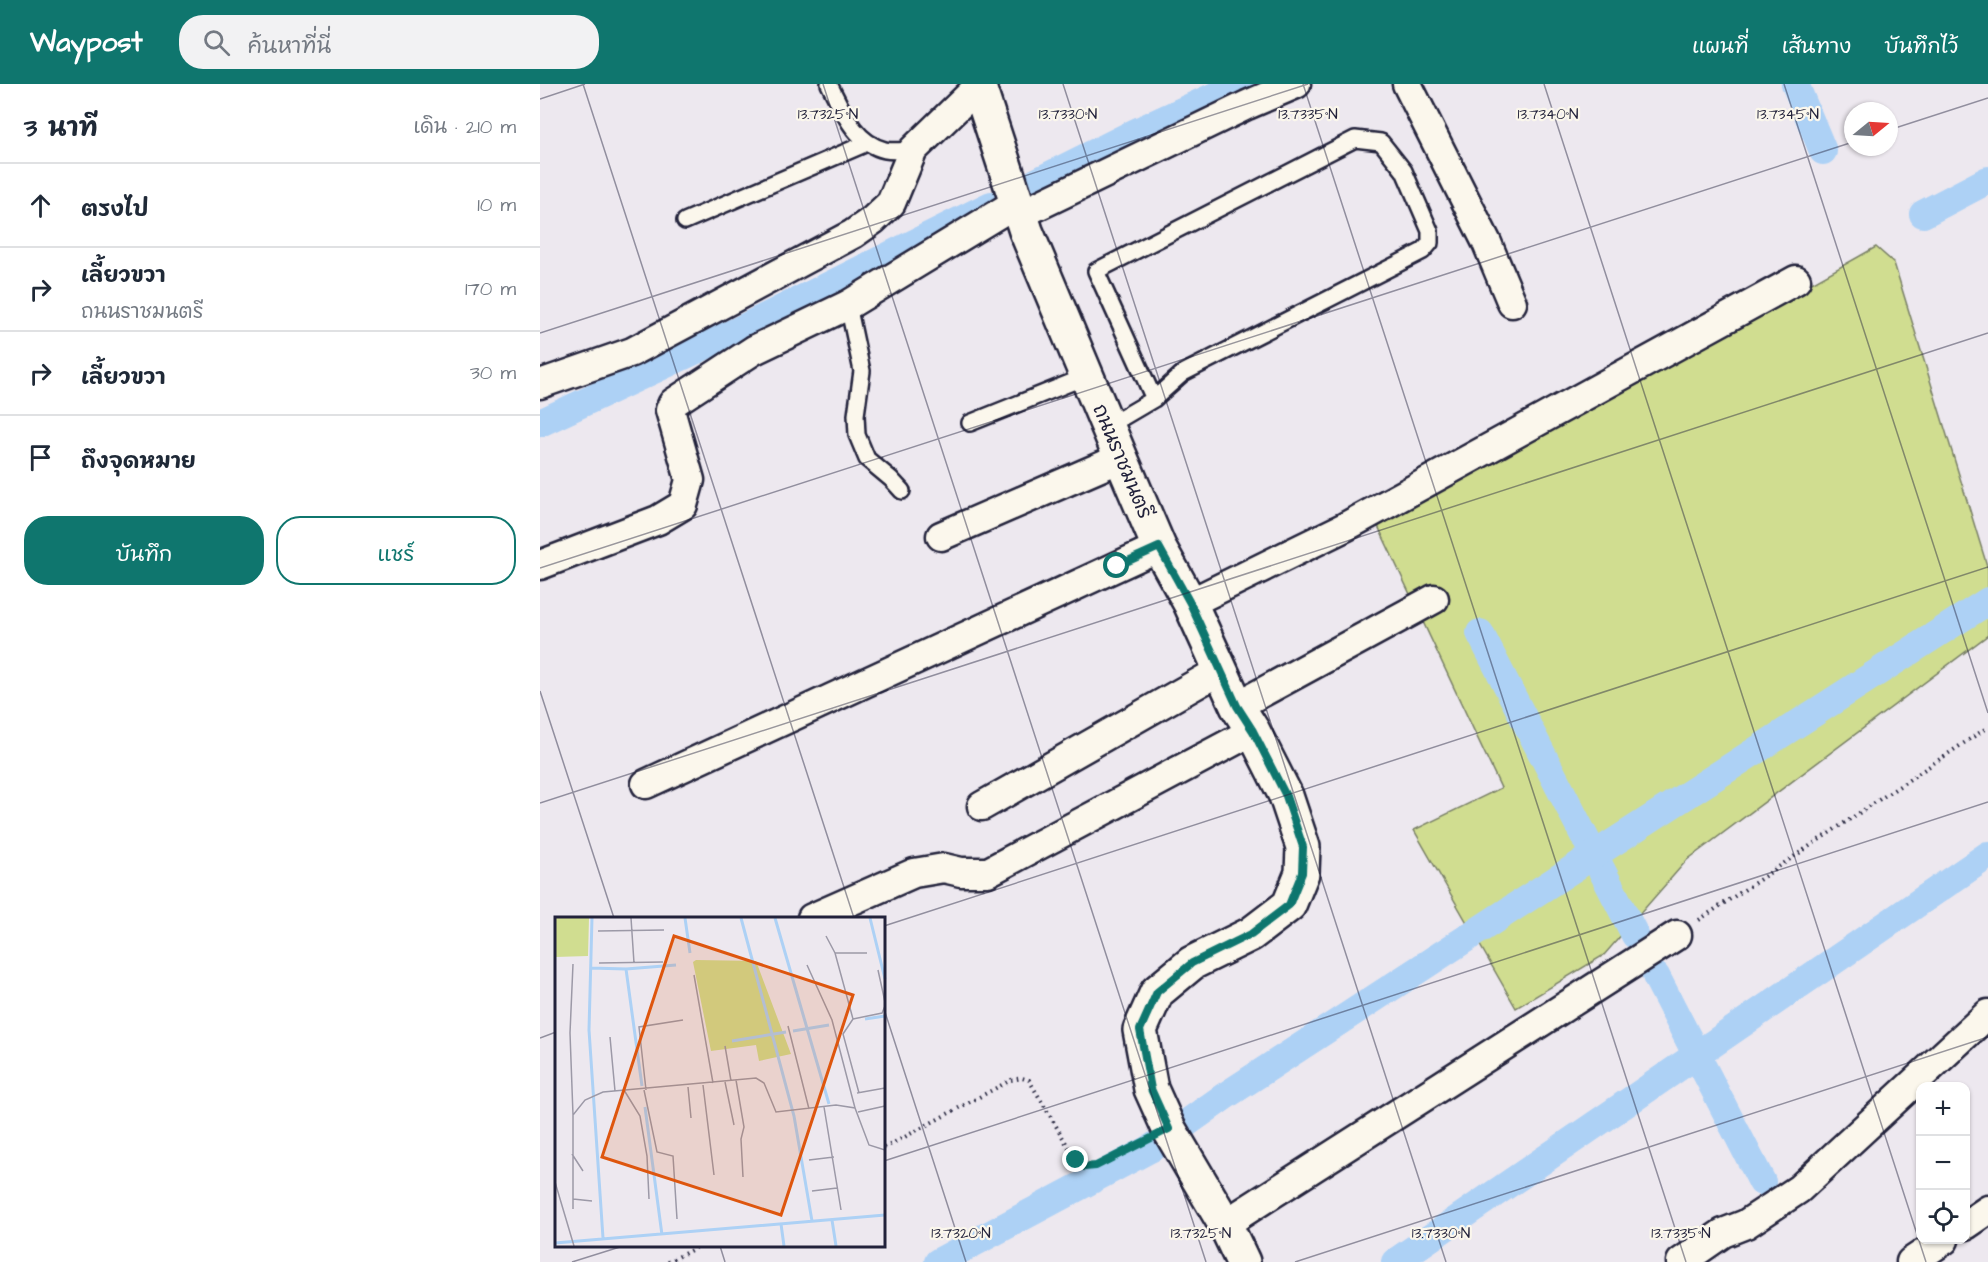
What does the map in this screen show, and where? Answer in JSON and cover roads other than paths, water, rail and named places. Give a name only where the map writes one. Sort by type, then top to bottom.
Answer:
[{"type":"street","points":[[540,565],[658,519],[683,505],[690,480],[670,410],[673,403],[754,350],[848,305],[1019,208],[1296,84]]},
{"type":"street","points":[[1407,84],[1487,243],[1512,303]]},
{"type":"street","points":[[540,384],[632,352],[853,234],[891,203],[913,150],[978,85]]},
{"type":"street","name":"ถนนราชมนตรี","points":[[978,85],[1026,231],[1121,458],[1159,547],[1190,603],[1221,670],[1286,796],[1303,847],[1302,873],[1289,905],[1251,934],[1192,963],[1157,992],[1140,1030],[1151,1089],[1169,1129],[1225,1224],[1243,1262]]},
{"type":"street","points":[[1190,603],[1345,527],[1796,280]]},
{"type":"street","points":[[941,536],[1121,458]]},
{"type":"street","points":[[646,784],[1159,547]]},
{"type":"street","points":[[814,917],[914,873],[944,868],[961,872],[988,872],[1245,718],[1434,599]]},
{"type":"street","points":[[982,806],[1221,670]]},
{"type":"street","points":[[1225,1224],[1677,935]]},
{"type":"street","points":[[1684,1261],[1723,1233],[1746,1224],[1799,1189],[1988,1014]]},
{"type":"street","points":[[1970,1222],[1988,1210]]},
{"type":"street","points":[[1911,1262],[1937,1244]]},
{"type":"lane","points":[[829,84],[849,123],[867,143],[885,150],[913,150]]},
{"type":"lane","points":[[1108,426],[1154,399],[1183,374],[1423,251],[1430,243],[1430,231],[1404,171],[1381,142],[1355,139],[1096,271],[1154,399]]},
{"type":"lane","points":[[685,221],[867,143]]},
{"type":"lane","points":[[848,305],[862,372],[855,414],[857,435],[867,459],[902,491]]},
{"type":"lane","points":[[970,423],[1087,376]]},
{"type":"waterway","points":[[1036,182],[1134,133],[1241,84]]},
{"type":"waterway","points":[[1795,84],[1823,151]]},
{"type":"waterway","points":[[1923,214],[1988,180]]},
{"type":"waterway","points":[[540,423],[737,331],[991,205]]},
{"type":"waterway","points":[[938,1262],[1150,1149],[1225,1096],[1988,601]]},
{"type":"waterway","points":[[1480,633],[1635,935]]},
{"type":"waterway","points":[[1395,1262],[1988,855]]},
{"type":"waterway","points":[[1656,976],[1762,1182]]}]
